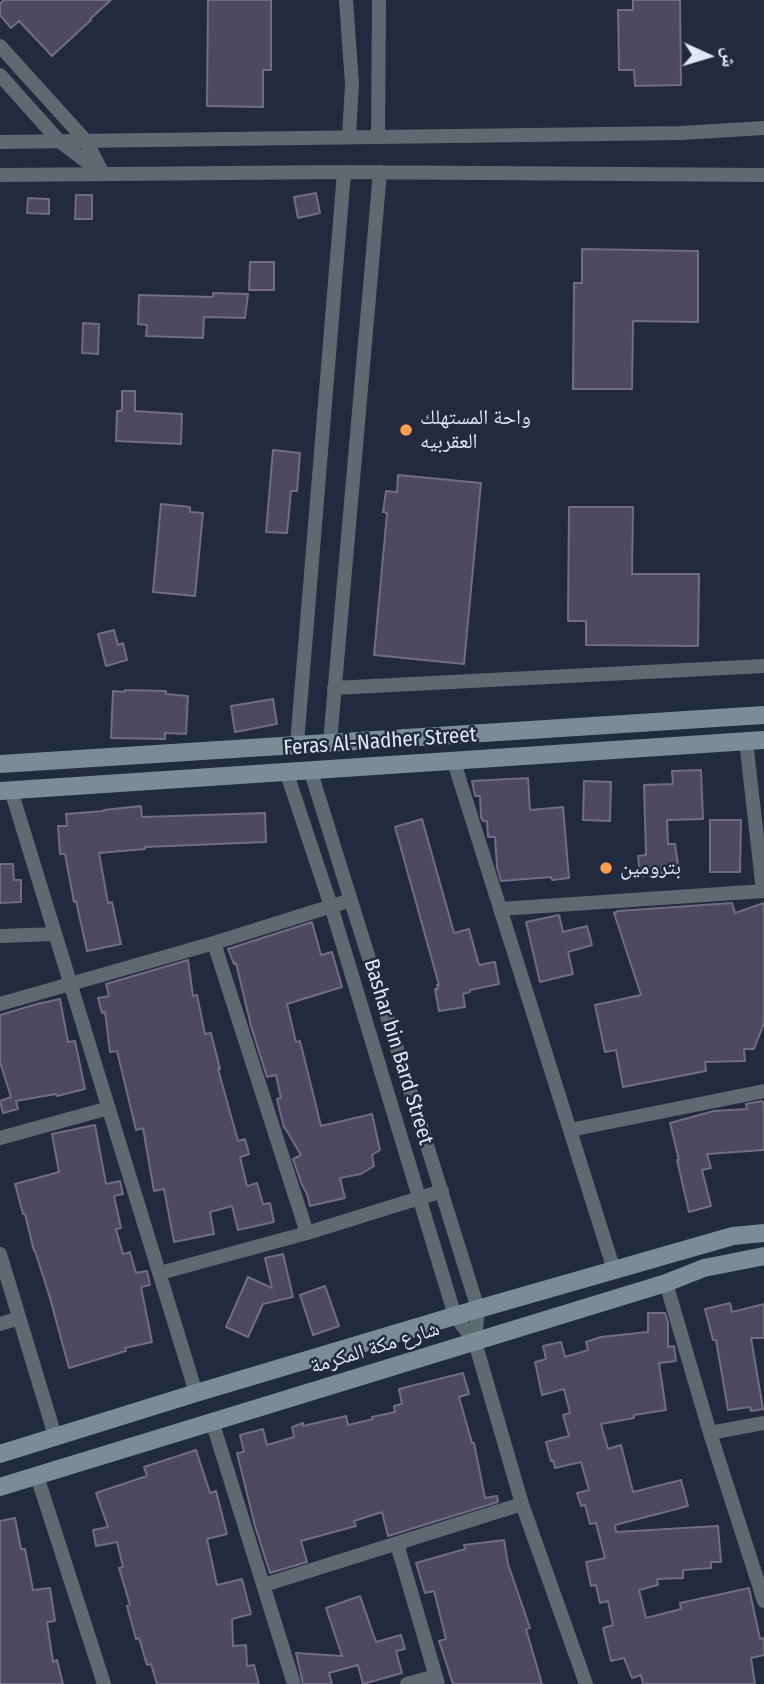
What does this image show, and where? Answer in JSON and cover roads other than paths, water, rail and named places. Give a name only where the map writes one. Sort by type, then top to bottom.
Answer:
[{"type":"main road","name":"Feras Al-Nadher Street","points":[[0,764],[764,715]]},
{"type":"main road","name":"Feras Al-Nadher Street","points":[[6,790],[755,740]]},
{"type":"main road","name":"شارع مكة المكرمة","points":[[0,1454],[478,1309],[733,1236],[764,1233]]},
{"type":"main road","name":"شارع مكة المكرمة","points":[[0,1487],[666,1283],[704,1268],[764,1256]]},
{"type":"street","points":[[346,0],[352,84],[349,136]]},
{"type":"street","points":[[378,136],[379,0]]},
{"type":"street","points":[[0,46],[86,141],[103,174]]},
{"type":"street","points":[[0,75],[59,141],[103,174]]},
{"type":"street","points":[[0,142],[681,133],[764,128]]},
{"type":"street","points":[[296,744],[344,172]]},
{"type":"street","points":[[0,175],[344,172],[764,175]]},
{"type":"street","points":[[330,742],[380,172]]},
{"type":"street","points":[[334,688],[764,666]]},
{"type":"street","points":[[500,909],[764,891],[755,740]]},
{"type":"street","points":[[453,759],[614,1270]]},
{"type":"street","name":"Bashar bin Bard Street","points":[[310,769],[478,1309],[475,1342],[522,1504],[586,1684]]},
{"type":"street","name":"Bashar bin Bard Street","points":[[286,771],[331,906],[455,1316],[475,1342]]},
{"type":"street","points":[[6,790],[71,983],[197,1393]]},
{"type":"street","points":[[0,1004],[214,943],[351,900]]},
{"type":"street","points":[[0,936],[55,934]]},
{"type":"street","points":[[214,943],[307,1233]]},
{"type":"street","points":[[570,1130],[764,1091]]},
{"type":"street","points":[[0,1138],[109,1108]]},
{"type":"street","points":[[160,1273],[307,1233],[442,1191]]},
{"type":"street","points":[[0,1254],[55,1436]]},
{"type":"street","points":[[666,1283],[710,1433],[759,1568],[764,1601]]},
{"type":"street","points":[[0,1324],[19,1318]]},
{"type":"street","points":[[212,1421],[294,1684]]},
{"type":"street","points":[[710,1433],[764,1423]]},
{"type":"street","points":[[37,1476],[104,1684]]},
{"type":"street","points":[[264,1585],[522,1504]]},
{"type":"street","points":[[397,1544],[436,1680],[407,1684]]},
{"type":"place","name":"واحة المستهلك العقربيه","points":[[406,430]]},
{"type":"place","name":"بترومين","points":[[606,868]]}]
